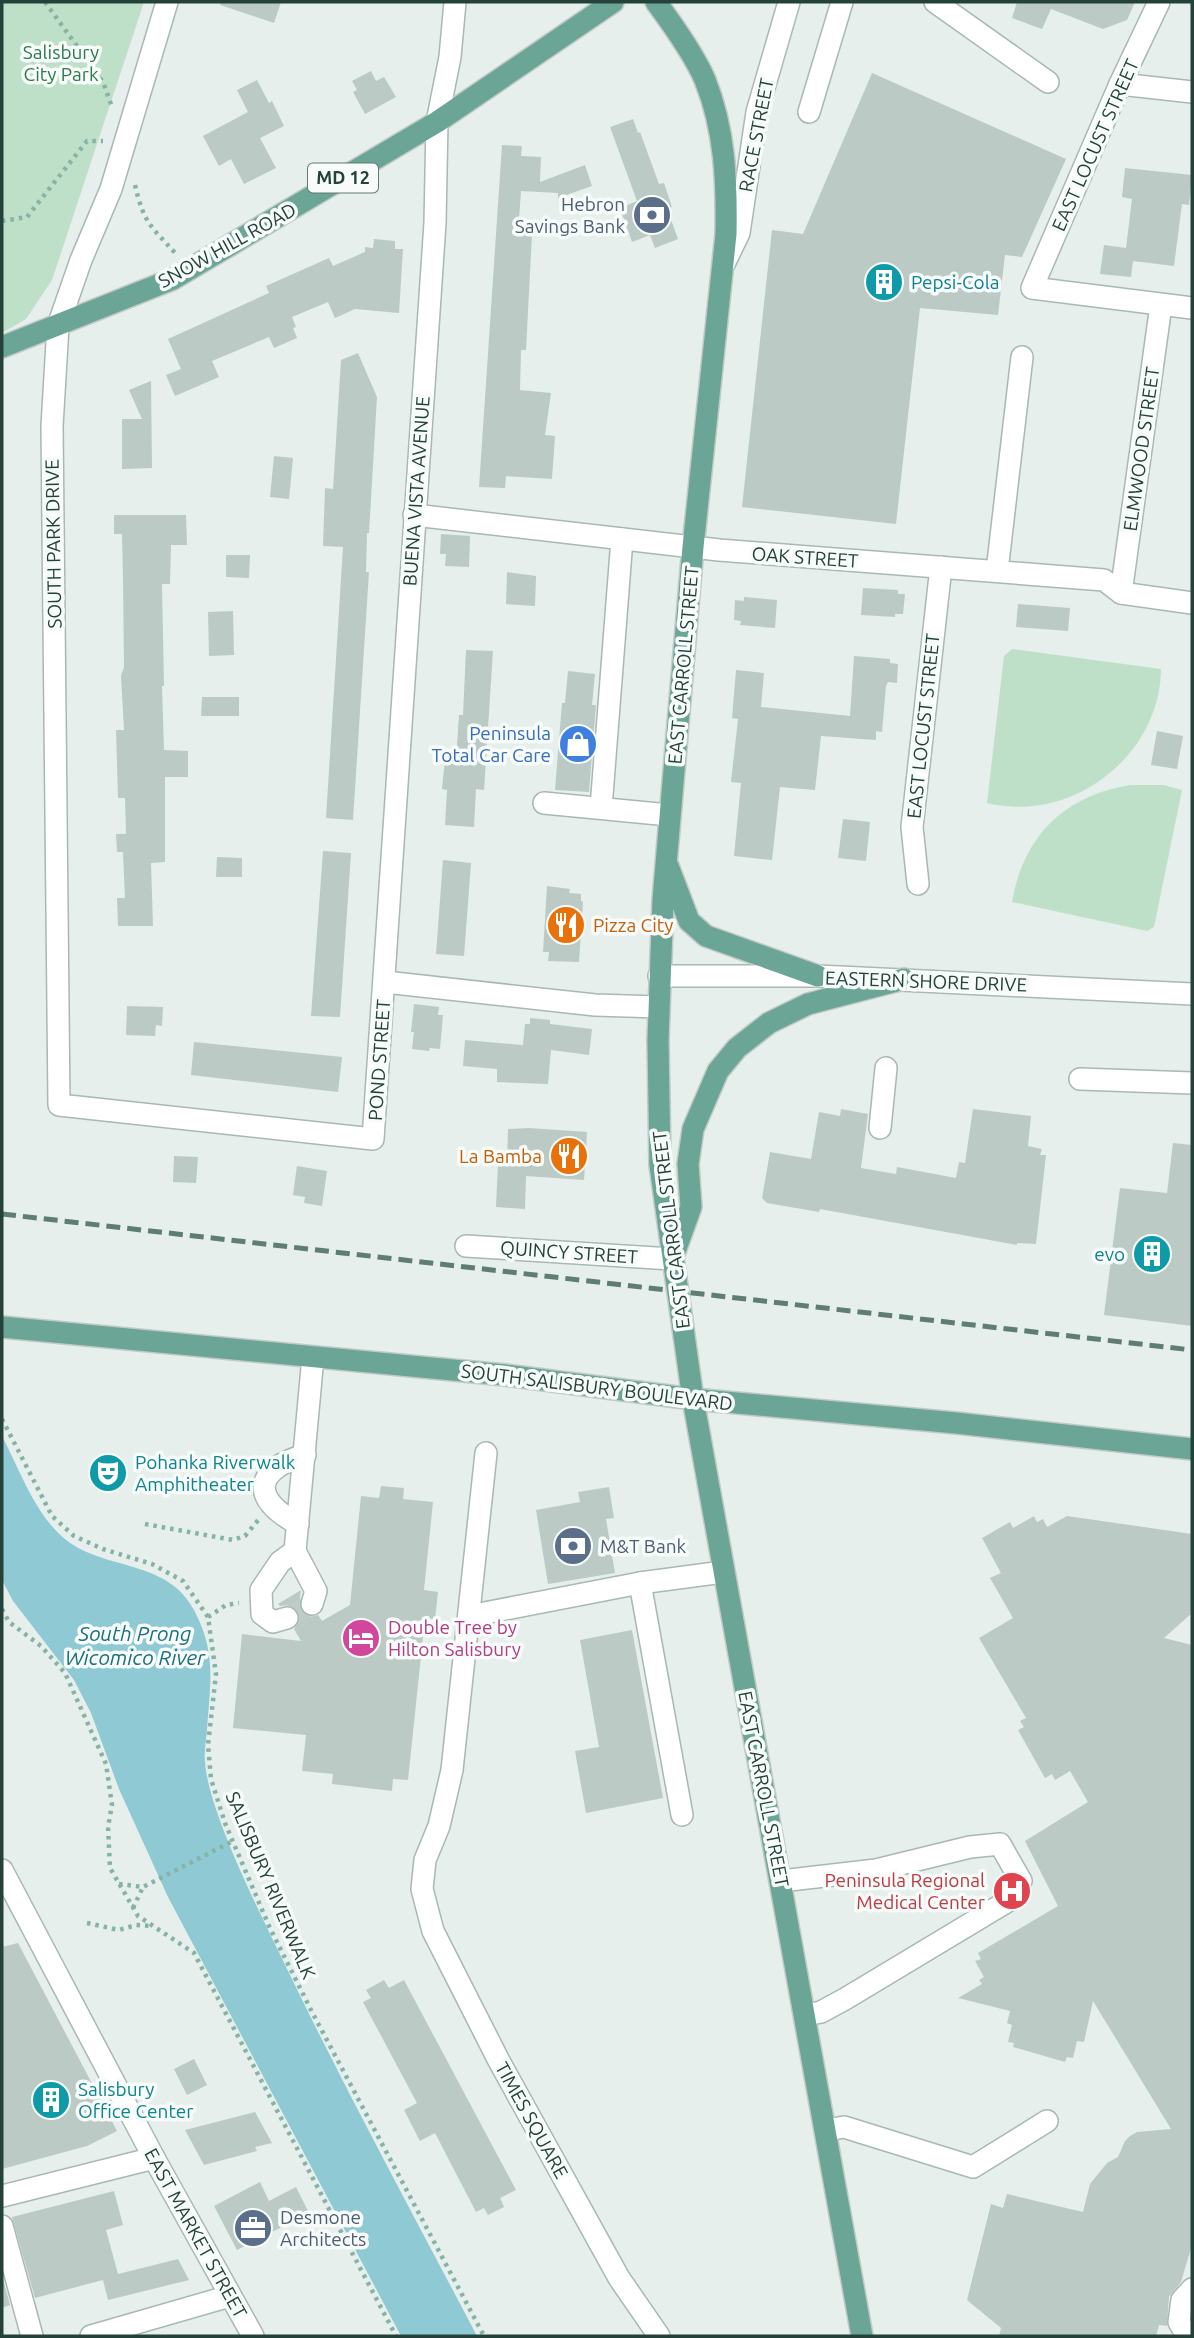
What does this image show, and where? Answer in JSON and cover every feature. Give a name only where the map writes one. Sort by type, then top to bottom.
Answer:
[{"type":"main road","name":"SNOW HILL ROAD","points":[[2,347],[173,279],[437,122],[613,2]]},
{"type":"main road","name":"EAST CARROLL STREET","points":[[656,2],[704,79],[720,132],[727,186],[722,268],[669,814],[659,976],[660,1164],[693,1399],[862,2336]]},
{"type":"main road","points":[[666,861],[689,921],[706,936],[818,976]]},
{"type":"main road","points":[[673,1259],[691,1207],[688,1164],[693,1129],[718,1072],[737,1048],[769,1023],[808,1004],[904,979]]},
{"type":"main road","name":"SOUTH SALISBURY BOULEVARD","points":[[2,1327],[505,1375],[693,1399],[956,1423],[1192,1449]]},
{"type":"street","name":"SOUTH PARK DRIVE","points":[[59,1105],[52,426],[58,326],[81,260],[111,189],[167,2]]},
{"type":"street","name":"BUENA VISTA AVENUE","points":[[385,982],[435,223],[437,122],[450,57],[456,2]]},
{"type":"street","name":"RACE STREET","points":[[722,268],[739,233],[757,112],[789,2]]},
{"type":"street","points":[[809,112],[842,2]]},
{"type":"street","points":[[935,2],[1048,82]]},
{"type":"street","name":"EAST LOCUST STREET","points":[[1159,2],[1120,84],[1032,288],[1161,304]]},
{"type":"street","points":[[1120,84],[1192,92]]},
{"type":"street","points":[[1161,304],[1192,308]]},
{"type":"street","name":"ELMWOOD STREET","points":[[1121,593],[1161,304]]},
{"type":"street","points":[[997,571],[1022,358]]},
{"type":"street","name":"OAK STREET","points":[[414,515],[693,547],[1104,580],[1121,593],[1192,603]]},
{"type":"street","points":[[601,808],[622,539]]},
{"type":"street","name":"EAST LOCUST STREET","points":[[918,884],[912,827],[941,567]]},
{"type":"street","points":[[544,803],[669,814]]},
{"type":"street","name":"EASTERN SHORE DRIVE","points":[[659,976],[818,976],[1192,994]]},
{"type":"street","name":"POND STREET","points":[[59,1105],[373,1139],[385,982],[596,1005],[659,1007]]},
{"type":"street","points":[[880,1128],[886,1068]]},
{"type":"street","points":[[1080,1079],[1192,1083]]},
{"type":"street","name":"QUINCY STREET","points":[[466,1246],[673,1259]]},
{"type":"street","points":[[312,1604],[316,1591],[295,1551],[313,1357]]},
{"type":"street","name":"TIMES SQUARE","points":[[486,1453],[452,1770],[439,1826],[425,1860],[424,1894],[433,1931],[499,2061],[619,2278],[659,2336]]},
{"type":"street","points":[[298,1524],[279,1514],[269,1503],[264,1487],[267,1475],[275,1467],[305,1455]]},
{"type":"street","points":[[287,1618],[273,1622],[262,1614],[261,1590],[280,1562],[295,1551]]},
{"type":"street","points":[[469,1616],[640,1583],[723,1572]]},
{"type":"street","points":[[640,1583],[682,1815]]},
{"type":"street","points":[[781,1881],[876,1870],[970,1847],[1000,1844],[1021,1881],[1008,1901],[850,1996],[821,2012],[806,2015]]},
{"type":"street","name":"EAST MARKET STREET","points":[[2,1870],[154,2158],[253,2336]]},
{"type":"street","points":[[826,2130],[844,2127],[973,2167],[1047,2121]]},
{"type":"street","points":[[2,2196],[154,2158]]},
{"type":"street","points":[[2,2226],[32,2336]]},
{"type":"street","points":[[1187,2336],[1179,2322],[1182,2300],[1192,2289]]},
{"type":"street","points":[[91,2336],[230,2296]]},
{"type":"path","points":[[2,221],[27,217],[87,141],[124,142]]},
{"type":"path","name":"SALISBURY RIVERWALK","points":[[2,1419],[52,1516],[74,1536],[103,1549],[152,1564],[183,1581],[208,1618],[215,1674],[208,1745],[211,1779],[233,1841],[269,1926],[311,2010],[484,2336]]},
{"type":"path","points":[[145,1524],[233,1540],[245,1536],[264,1513]]},
{"type":"path","points":[[208,1618],[226,1605],[247,1602]]},
{"type":"path","points":[[2,1609],[9,1622],[41,1646],[65,1673],[106,1764],[112,1805],[108,1827],[110,1868],[138,1916],[194,1953],[396,2336]]},
{"type":"path","points":[[119,1884],[143,1887],[233,1841]]},
{"type":"path","points":[[133,1908],[143,1887]]},
{"type":"path","points":[[87,1923],[119,1930],[136,1925],[154,1926]]},
{"type":"green space","name":"Salisbury City Park","points":[[2,2],[144,2],[52,280],[26,319],[2,333]]},
{"type":"green space","points":[[1012,649],[1161,669],[1157,701],[1145,730],[1128,755],[1106,776],[1079,793],[1050,803],[1019,807],[987,803],[1004,656]]},
{"type":"green space","points":[[1130,785],[1163,785],[1182,790],[1154,927],[1147,931],[1012,902],[1026,857],[1050,823],[1085,799],[1106,790]]},
{"type":"water","name":"South Prong Wicomico River","points":[[2,1436],[45,1518],[66,1540],[99,1557],[168,1582],[194,1610],[209,1655],[206,1767],[212,1798],[223,1830],[250,1893],[312,2021],[477,2336],[401,2336],[168,1897],[119,1789],[91,1713],[74,1680],[13,1601],[2,1580]]},
{"type":"building","points":[[221,2],[281,2],[274,23],[220,5]]},
{"type":"building","points":[[1017,2],[1135,2],[1127,20],[1103,29],[1051,9],[1042,29],[1012,18]]},
{"type":"building","points":[[371,71],[376,81],[384,77],[396,97],[365,114],[353,92],[357,90],[352,81]]},
{"type":"building","name":"Pepsi-Cola","points":[[872,73],[1066,159],[1022,257],[1005,255],[998,315],[920,308],[896,524],[742,507],[772,230],[803,234]]},
{"type":"building","points":[[257,80],[269,103],[272,101],[284,126],[260,138],[276,168],[244,184],[231,159],[219,166],[203,136],[248,112],[237,90]]},
{"type":"building","points":[[633,119],[659,184],[664,183],[672,207],[667,209],[678,239],[655,248],[650,235],[632,242],[620,208],[637,201],[610,127]]},
{"type":"building","points":[[502,145],[522,146],[521,156],[541,157],[540,182],[585,165],[592,186],[558,198],[558,193],[521,191],[518,233],[532,234],[526,350],[521,350],[520,390],[551,393],[545,435],[555,436],[552,479],[506,476],[505,488],[479,487]]},
{"type":"building","points":[[1125,168],[1192,175],[1189,205],[1182,204],[1174,266],[1133,261],[1131,277],[1100,274],[1104,245],[1126,248],[1132,199],[1122,197]]},
{"type":"building","points":[[374,239],[395,241],[395,249],[403,249],[399,313],[355,309],[335,318],[328,302],[292,317],[297,338],[274,348],[269,337],[212,361],[219,377],[175,396],[166,375],[181,369],[168,339],[269,293],[266,286],[329,258],[333,266],[365,252],[365,247],[373,248]]},
{"type":"building","points":[[358,353],[377,397],[367,533],[366,572],[369,572],[353,820],[326,818],[343,547],[323,546],[325,488],[333,489],[341,360]]},
{"type":"building","points":[[151,381],[152,468],[122,469],[122,419],[142,419],[129,390]]},
{"type":"building","points":[[274,456],[293,458],[289,499],[270,497]]},
{"type":"building","points":[[114,515],[186,515],[187,545],[171,545],[170,584],[162,584],[162,686],[164,750],[188,751],[188,777],[165,777],[165,862],[151,863],[153,926],[118,926],[117,898],[125,898],[123,852],[117,852],[116,834],[126,834],[125,798],[118,798],[116,730],[124,730],[121,676],[124,667],[122,534],[114,534]]},
{"type":"building","points":[[441,534],[470,536],[469,567],[445,566],[446,554],[440,554]]},
{"type":"building","points":[[226,555],[250,555],[249,578],[226,577]]},
{"type":"building","points":[[507,572],[536,576],[535,606],[506,604]]},
{"type":"building","points":[[863,588],[898,590],[898,594],[905,594],[903,614],[895,614],[895,617],[861,615]]},
{"type":"building","points":[[744,597],[777,600],[775,628],[740,625],[741,621],[734,620],[735,600],[744,601]]},
{"type":"building","points":[[1018,604],[1070,608],[1068,631],[1016,627]]},
{"type":"building","points":[[233,611],[234,655],[209,656],[208,612]]},
{"type":"building","points":[[466,650],[493,651],[484,790],[476,789],[474,827],[445,825],[447,790],[442,789],[445,759],[456,760],[459,715],[463,715]]},
{"type":"building","points":[[854,656],[890,659],[890,663],[898,664],[897,683],[888,682],[886,686],[882,732],[876,731],[876,740],[821,736],[815,790],[780,787],[772,860],[734,856],[741,783],[731,782],[738,719],[732,718],[736,670],[764,673],[761,707],[850,716]]},
{"type":"building","points":[[568,671],[595,674],[592,705],[596,705],[589,792],[555,790],[562,703],[565,703]]},
{"type":"building","points":[[202,697],[239,697],[239,716],[201,716]]},
{"type":"building","points":[[1157,731],[1183,736],[1177,769],[1151,765]]},
{"type":"building","points":[[843,819],[870,822],[866,861],[838,858]]},
{"type":"building","points":[[323,851],[351,853],[340,1017],[311,1016]]},
{"type":"building","points":[[217,857],[242,858],[242,877],[216,877]]},
{"type":"building","points":[[443,860],[471,863],[464,956],[436,954]]},
{"type":"building","points":[[547,886],[570,889],[569,893],[581,894],[583,902],[579,962],[548,961],[549,952],[543,952]]},
{"type":"building","points":[[414,1004],[439,1007],[438,1015],[443,1015],[440,1049],[412,1049]]},
{"type":"building","points":[[127,1006],[163,1007],[162,1026],[156,1025],[155,1036],[126,1035]]},
{"type":"building","points":[[530,1018],[550,1020],[550,1024],[592,1029],[589,1055],[551,1050],[548,1084],[497,1082],[497,1069],[463,1066],[465,1040],[523,1045],[525,1024],[530,1024]]},
{"type":"building","points":[[194,1042],[342,1057],[338,1092],[191,1075]]},
{"type":"building","points":[[841,1109],[868,1114],[861,1168],[896,1174],[897,1167],[956,1178],[959,1162],[965,1163],[973,1109],[1031,1116],[1028,1146],[1042,1149],[1040,1155],[1046,1155],[1036,1244],[1017,1245],[820,1209],[819,1212],[767,1203],[762,1198],[770,1152],[811,1159],[819,1112],[840,1116]]},
{"type":"building","points":[[508,1129],[587,1132],[584,1180],[526,1176],[525,1209],[496,1207],[498,1164],[507,1164]]},
{"type":"building","name":"evo","points":[[1173,1143],[1192,1145],[1192,1326],[1104,1315],[1120,1188],[1167,1193]]},
{"type":"building","points":[[174,1156],[198,1157],[196,1183],[173,1182]]},
{"type":"building","points":[[297,1166],[327,1171],[322,1206],[304,1203],[305,1197],[293,1195]]},
{"type":"building","name":"Double Tree by Hilton Salisbury","points":[[381,1486],[404,1488],[403,1499],[433,1502],[424,1590],[438,1592],[435,1619],[425,1618],[408,1780],[393,1779],[392,1791],[332,1784],[333,1774],[302,1771],[306,1735],[233,1728],[242,1634],[301,1641],[294,1629],[300,1620],[297,1609],[278,1604],[301,1590],[299,1606],[302,1612],[309,1617],[318,1615],[322,1621],[350,1605],[361,1496],[379,1498]]},
{"type":"building","points":[[609,1487],[614,1518],[606,1519],[615,1573],[548,1584],[536,1510],[580,1502],[578,1492]]},
{"type":"building","points":[[1034,1516],[1037,1522],[1043,1519],[1047,1527],[1067,1516],[1192,1534],[1192,1613],[1164,1638],[1192,1645],[1192,2245],[1181,2282],[1169,2297],[1167,2326],[1159,2325],[1156,2336],[999,2336],[1001,2328],[967,2300],[991,2204],[1003,2208],[1007,2194],[1083,2212],[1090,2184],[1107,2163],[1118,2157],[1130,2136],[1137,2132],[1171,2129],[1093,2001],[1084,2042],[1077,2041],[1073,2058],[1067,2057],[1065,2062],[1013,2047],[1014,2043],[1008,2042],[1012,2025],[1007,2023],[1010,2011],[958,1998],[982,1984],[979,1980],[984,1977],[975,1961],[981,1959],[978,1953],[1058,1906],[1025,1841],[1088,1802],[1070,1771],[1055,1780],[1052,1774],[1045,1778],[1018,1730],[1024,1727],[1020,1721],[1026,1718],[979,1638],[1013,1618],[990,1578],[1001,1573],[982,1538],[1010,1522],[1013,1528]]},
{"type":"building","points":[[632,1630],[663,1798],[586,1813],[575,1751],[599,1747],[580,1640]]},
{"type":"building","name":"Salisbury Office Center","points":[[18,1943],[117,2131],[87,2146],[2,2169],[2,1947]]},
{"type":"building","points":[[384,1980],[389,1988],[404,1980],[516,2190],[500,2198],[504,2207],[488,2215],[484,2208],[476,2212],[435,2133],[420,2141],[404,2110],[417,2103],[363,2002],[371,1998],[366,1990]]},
{"type":"building","points":[[194,2059],[207,2085],[187,2095],[174,2069]]},
{"type":"building","points":[[255,2112],[272,2143],[255,2147],[257,2151],[204,2165],[185,2130]]},
{"type":"building","name":"Desmone Architects","points":[[260,2182],[269,2201],[296,2187],[309,2213],[237,2250],[214,2206]]},
{"type":"building","points":[[114,2191],[123,2225],[106,2230],[118,2274],[178,2259],[189,2280],[108,2300],[103,2280],[35,2298],[12,2217]]},
{"type":"building","points":[[2,2275],[10,2305],[2,2308]]},
{"type":"tunnel","points":[[287,1618],[312,1604]]},
{"type":"railway","points":[[2,1214],[1192,1350]]},
{"type":"place","name":"Hebron Savings Bank","points":[[652,215]]},
{"type":"place","name":"Pepsi-Cola","points":[[884,282]]},
{"type":"place","name":"Peninsula Total Car Care","points":[[578,744]]},
{"type":"place","name":"Pizza City","points":[[566,925]]},
{"type":"place","name":"La Bamba","points":[[569,1156]]},
{"type":"place","name":"evo","points":[[1152,1254]]},
{"type":"place","name":"Pohanka Riverwalk Amphitheater","points":[[108,1473]]},
{"type":"place","name":"M&T Bank","points":[[573,1546]]},
{"type":"place","name":"Double Tree by Hilton Salisbury","points":[[361,1638]]},
{"type":"place","name":"Peninsula Regional Medical Center","points":[[1012,1891]]},
{"type":"place","name":"Salisbury Office Center","points":[[51,2100]]},
{"type":"place","name":"Desmone Architects","points":[[253,2228]]}]
